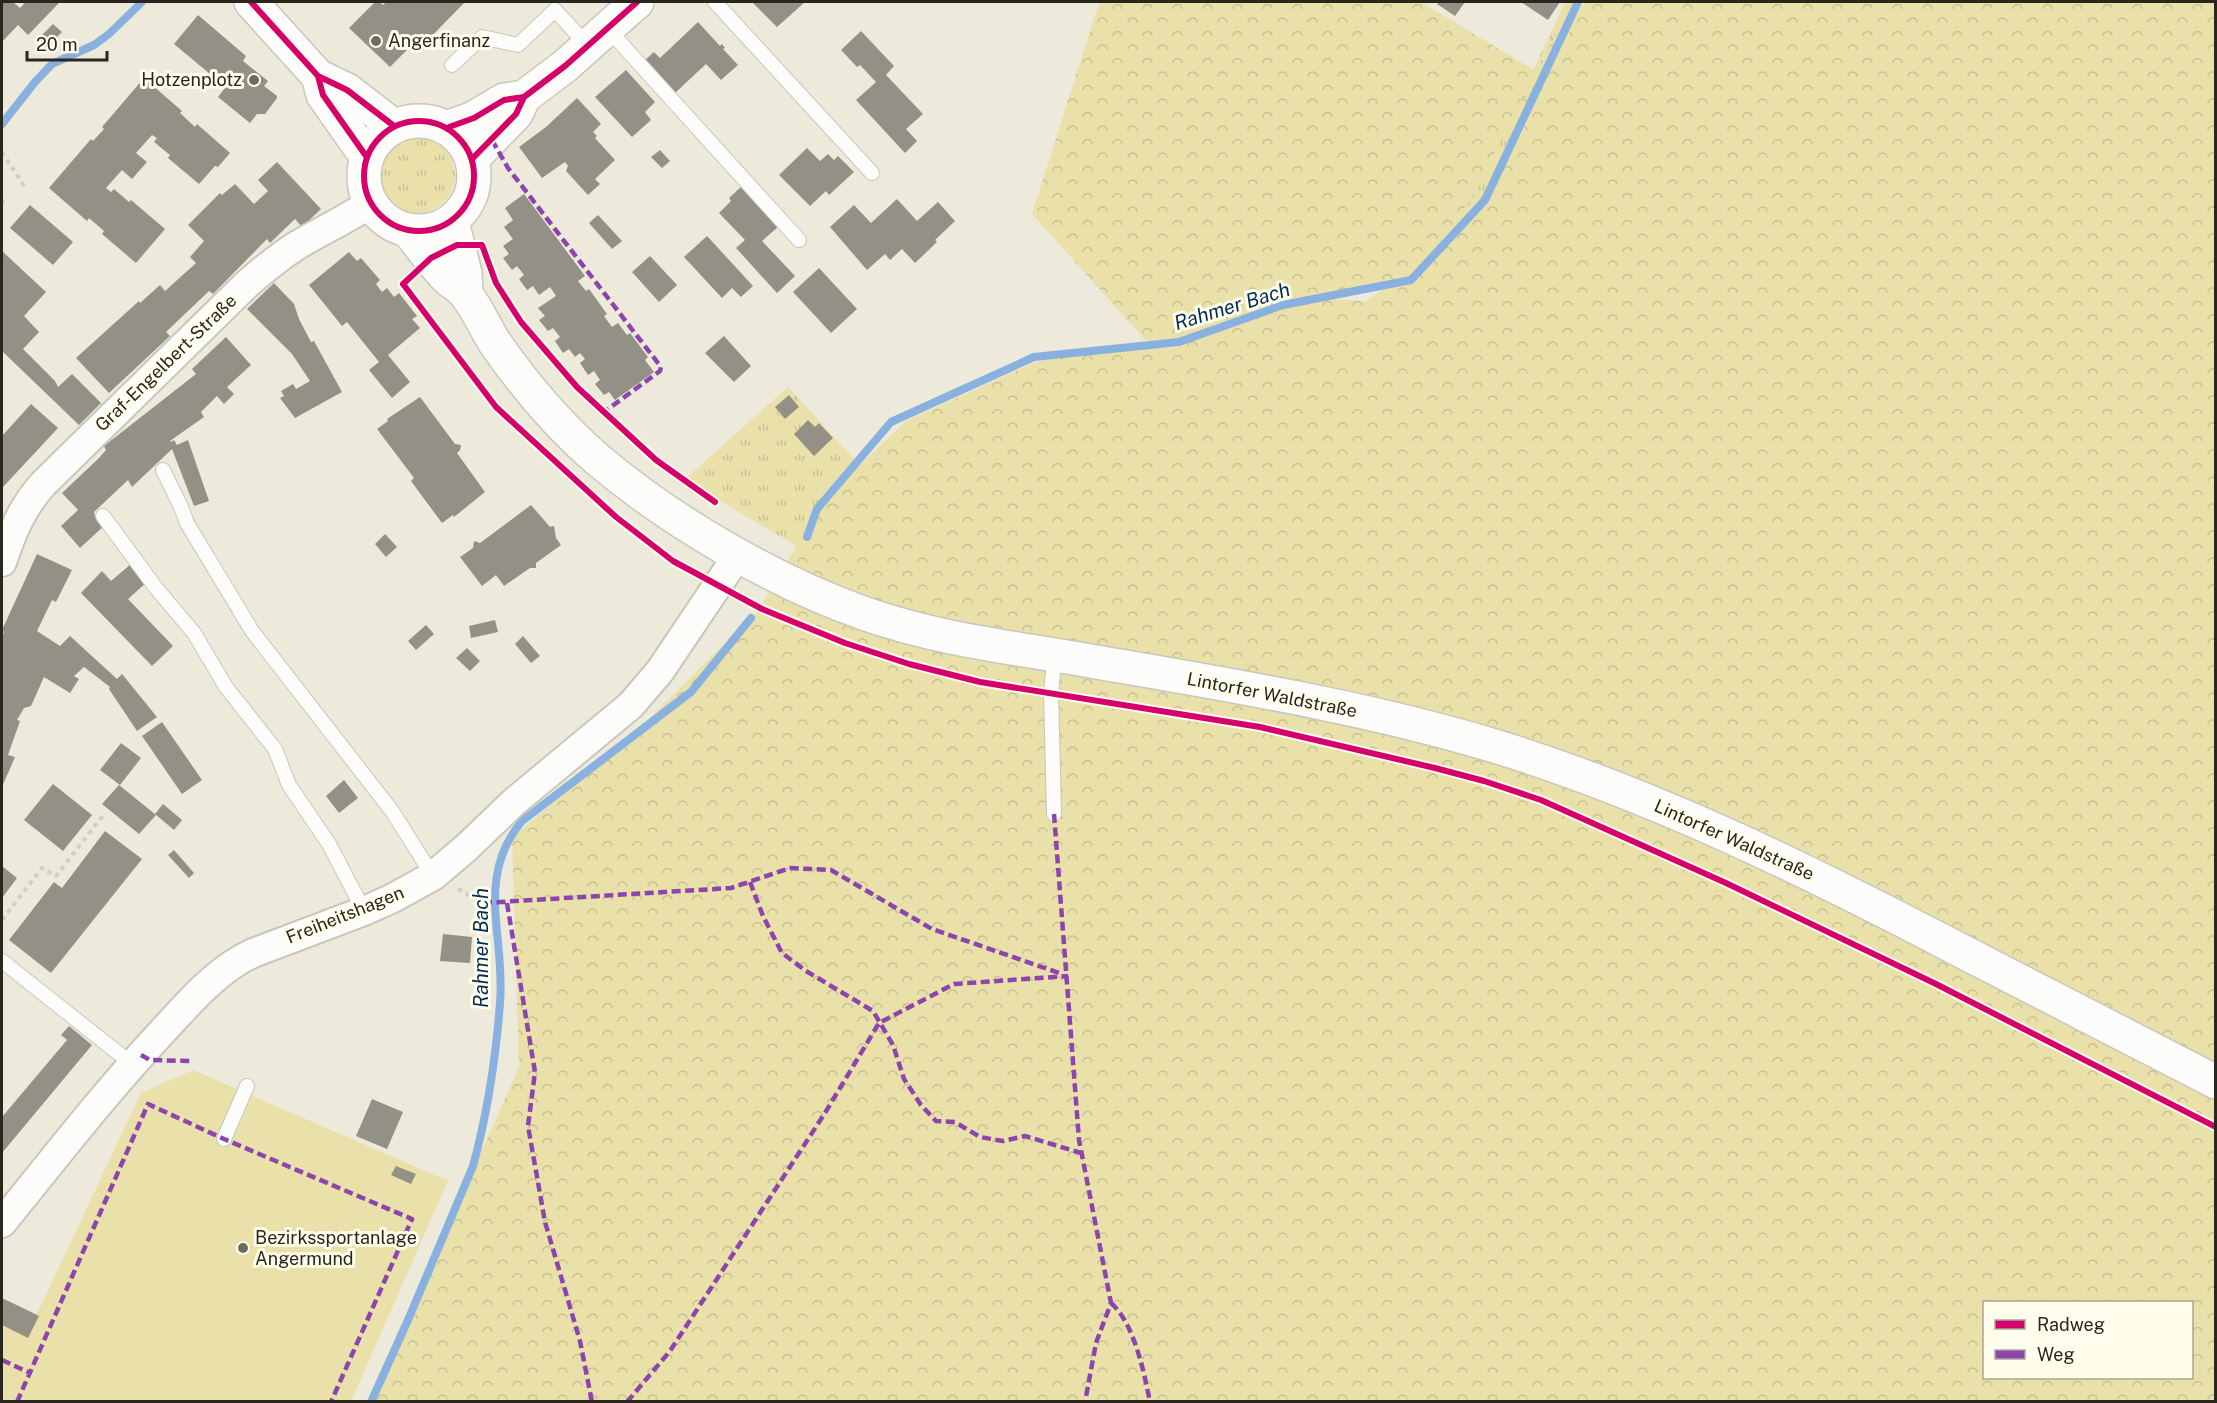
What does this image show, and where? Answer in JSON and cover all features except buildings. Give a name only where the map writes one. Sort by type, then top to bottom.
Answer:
[{"type":"main road","points":[[251,2],[318,76],[347,90],[394,126]]},
{"type":"main road","points":[[449,127],[474,118],[504,100],[524,97],[545,82],[637,2]]},
{"type":"main road","points":[[318,76],[323,95],[366,156]]},
{"type":"main road","points":[[473,158],[516,114],[524,97]]},
{"type":"main road","points":[[424,120],[449,127],[473,158],[474,190],[466,207],[452,222],[423,232],[408,230],[387,220],[371,203],[365,186],[366,156],[377,140],[394,126],[409,121],[424,120]]},
{"type":"main road","points":[[452,222],[465,273],[466,293]]},
{"type":"main road","name":"Lintorfer Waldstraße","points":[[408,230],[447,278],[466,293],[499,349],[539,399],[577,440],[632,487],[694,530],[738,555],[823,597],[864,613],[955,638],[1007,649],[1055,655],[1288,696],[1389,719],[1499,748],[1600,783],[1685,816],[1786,861],[2216,1082]]},
{"type":"street","name":"Graf-Engelbert-Straße","points":[[2,562],[18,519],[29,499],[226,304],[274,261],[371,203]]},
{"type":"street","name":"Freiheitshagen","points":[[2,1223],[132,1064],[196,994],[237,960],[286,939],[364,911],[433,876],[514,802],[631,705],[660,671],[738,555]]},
{"type":"lane","points":[[715,2],[872,173]]},
{"type":"lane","points":[[452,65],[482,37],[518,45],[555,10],[597,37],[799,240]]},
{"type":"lane","points":[[163,470],[187,523],[252,631],[392,811],[433,876]]},
{"type":"lane","points":[[103,516],[156,588],[194,633],[226,687],[275,749],[289,785],[329,844],[364,911]]},
{"type":"lane","points":[[1054,814],[1051,692],[1055,655]]},
{"type":"lane","points":[[2,961],[132,1064]]},
{"type":"lane","points":[[224,1139],[247,1086]]},
{"type":"path","points":[[2,152],[26,189]]},
{"type":"path","points":[[2,920],[42,868],[57,876],[104,814]]},
{"type":"green space","points":[[1101,2],[1421,2],[1534,70],[1474,196],[1421,266],[1427,262],[1488,189],[1537,67],[1569,14],[1587,2],[2215,2],[2215,1401],[371,1402],[519,1067],[512,838],[640,728],[760,608],[825,498],[906,421],[1062,350],[1174,348],[1259,312],[1178,340],[1148,343],[1032,214]],"holes":[[[1398,280],[1366,301],[1311,298],[1311,297]]]},
{"type":"green space","points":[[1565,2],[1575,2],[1483,198],[1411,277],[1474,196]]},
{"type":"green space","points":[[417,137],[432,140],[444,148],[452,160],[455,175],[452,190],[444,202],[432,210],[417,213],[402,210],[390,202],[382,190],[379,175],[382,160],[390,148],[402,140]]},
{"type":"green space","points":[[788,387],[856,461],[815,508],[798,547],[684,480]]},
{"type":"green space","name":"Bezirkssportanlage Angermund","points":[[193,1070],[448,1181],[351,1401],[2,1401],[2,1298],[37,1314],[141,1093]]},
{"type":"waterway","points":[[2,124],[52,64],[94,45],[109,34],[142,2]]},
{"type":"waterway","name":"Rahmer Bach","points":[[807,537],[817,509],[891,422],[1034,357],[1179,342],[1283,305],[1411,280],[1485,200],[1578,2]]},
{"type":"waterway","name":"Rahmer Bach","points":[[371,1402],[473,1166],[483,1126],[500,1003],[501,979],[495,909],[496,887],[499,865],[508,843],[522,821],[691,692],[751,618]]},
{"type":"marked path","points":[[492,140],[508,168],[661,367],[660,371],[604,412]]},
{"type":"marked path","points":[[1054,814],[1079,1140],[1111,1303],[1096,1343],[1085,1402]]},
{"type":"marked path","points":[[483,903],[731,888],[790,868],[831,870],[932,929],[1062,974]]},
{"type":"marked path","points":[[750,882],[763,916],[782,953],[806,971],[873,1011],[893,1045],[904,1079],[921,1105],[936,1121],[955,1122],[980,1137],[1003,1141],[1025,1136],[1081,1153]]},
{"type":"marked path","points":[[507,903],[535,1072],[528,1126],[545,1222],[580,1341],[592,1402]]},
{"type":"marked path","points":[[627,1402],[670,1351],[825,1113],[879,1023],[954,984],[1068,976]]},
{"type":"marked path","points":[[141,1055],[150,1060],[190,1061]]},
{"type":"marked path","points":[[17,1402],[148,1104],[412,1219],[331,1402]]},
{"type":"marked path","points":[[1111,1303],[1132,1335],[1150,1402]]},
{"type":"marked path","points":[[2,1360],[30,1373]]},
{"type":"cycle path","points":[[251,2],[318,76],[347,90],[394,126]]},
{"type":"cycle path","points":[[449,127],[474,118],[504,100],[524,97],[565,66],[637,2]]},
{"type":"cycle path","points":[[318,76],[323,95],[366,156]]},
{"type":"cycle path","points":[[473,158],[516,114],[524,97]]},
{"type":"cycle path","points":[[419,121],[440,125],[458,137],[470,155],[474,176],[470,197],[458,215],[440,227],[419,231],[398,227],[380,215],[368,197],[364,176],[368,155],[380,137],[398,125],[419,121]]},
{"type":"cycle path","points":[[715,502],[656,460],[577,387],[521,322],[496,283],[482,245],[457,245],[431,258],[403,284],[496,407],[616,517],[673,561],[762,609],[845,643],[909,664],[980,682],[1260,727],[1435,768],[1541,800],[1726,883],[1936,984],[2216,1127]]},
{"type":"place","name":"Angerfinanz","points":[[376,41]]},
{"type":"place","name":"Hotzenplotz","points":[[254,80]]},
{"type":"place","name":"Bezirkssportanlage Angermund","points":[[243,1248]]}]
